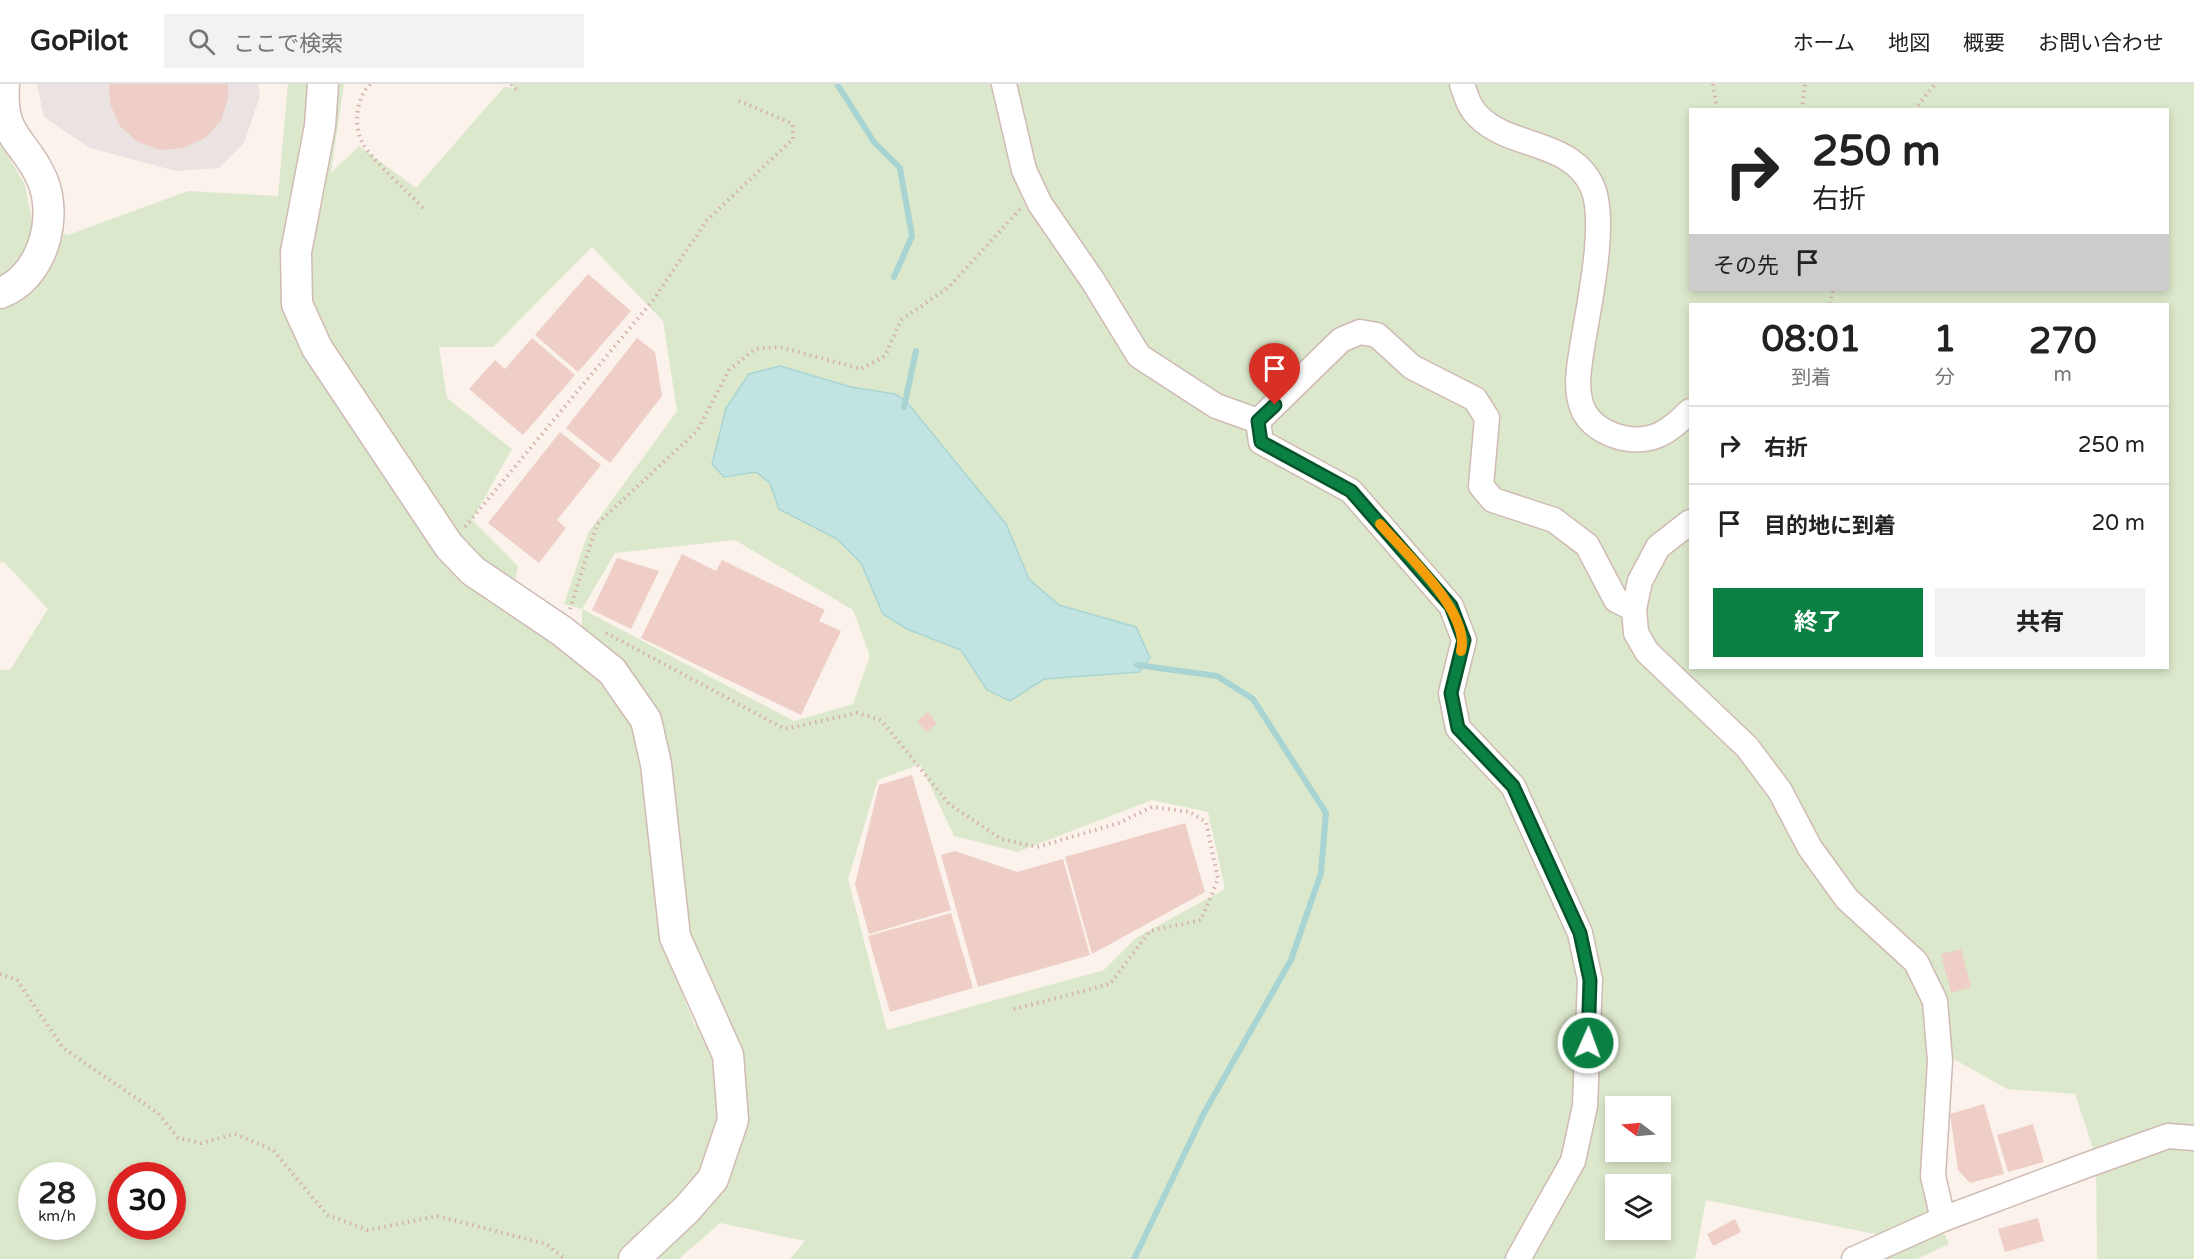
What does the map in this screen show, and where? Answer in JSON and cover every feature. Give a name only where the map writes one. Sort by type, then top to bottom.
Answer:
[{"type":"street","points":[[0,293],[30,271],[44,246],[49,214],[42,180],[11,134],[3,106],[4,84]]},
{"type":"street","points":[[323,84],[320,126],[296,252],[297,304],[317,348],[449,546],[473,571],[562,631],[612,671],[646,720],[656,764],[675,937],[728,1055],[733,1120],[713,1179],[687,1209],[634,1259]]},
{"type":"street","points":[[1004,84],[1024,170],[1040,204],[1093,282],[1139,357],[1216,406],[1258,421]]},
{"type":"street","points":[[1462,84],[1468,103],[1479,117],[1498,129],[1560,153],[1581,168],[1592,187],[1597,211],[1595,264],[1578,378],[1581,406],[1592,423],[1612,435],[1636,441],[1655,439],[1673,428],[1689,412]]},
{"type":"street","points":[[1258,421],[1341,340],[1360,332],[1377,335],[1412,367],[1475,399],[1487,418],[1481,486],[1493,500],[1554,520],[1587,545],[1616,600],[1634,609]]},
{"type":"street","points":[[1258,421],[1261,442],[1351,491],[1451,606],[1464,640],[1451,693],[1458,728],[1513,786],[1580,933],[1590,980],[1586,1106],[1573,1161],[1518,1259]]},
{"type":"street","points":[[1689,523],[1658,547],[1640,580],[1634,609],[1636,633],[1647,652],[1747,747],[1780,791],[1810,848],[1847,899],[1916,962],[1935,1001],[1940,1061],[1933,1176],[1943,1219]]},
{"type":"street","points":[[1854,1259],[1943,1219],[2168,1136],[2194,1138]]},
{"type":"path","points":[[370,84],[362,93],[356,121],[363,145],[424,209]]},
{"type":"path","points":[[511,84],[518,91]]},
{"type":"path","points":[[1713,84],[1717,108]]},
{"type":"path","points":[[1802,108],[1806,84]]},
{"type":"path","points":[[1916,108],[1935,84]]},
{"type":"path","points":[[449,546],[654,299],[707,220],[793,139],[794,124],[737,100]]},
{"type":"path","points":[[562,631],[572,624],[570,607],[597,524],[697,431],[729,370],[755,349],[780,347],[861,369],[885,356],[901,320],[948,287],[1021,207]]},
{"type":"path","points":[[599,629],[785,729],[857,713],[881,720],[949,804],[1001,839],[1037,847],[1119,823],[1152,807],[1190,812],[1206,822],[1218,879],[1201,920],[1150,932],[1110,984],[1011,1010]]},
{"type":"path","points":[[0,974],[18,980],[63,1048],[158,1113],[178,1138],[201,1143],[235,1134],[273,1150],[327,1215],[368,1230],[437,1216],[546,1244],[565,1259]]},
{"type":"shaded area","points":[[37,84],[258,84],[260,96],[244,143],[219,168],[176,171],[90,148],[44,117]]},
{"type":"green space","points":[[288,84],[344,84],[331,173],[359,146],[416,188],[504,87],[514,88],[511,84],[2194,84],[2194,1259],[2097,1259],[2096,1157],[2075,1094],[2007,1089],[1936,1049],[1925,1192],[1949,1244],[1917,1259],[1863,1259],[1880,1235],[1706,1200],[1695,1259],[790,1259],[805,1241],[720,1223],[679,1259],[0,1259],[0,670],[10,670],[48,609],[5,563],[0,562],[0,142],[25,185],[34,230],[68,235],[188,191],[278,196]],"holes":[[[592,247],[663,321],[677,411],[588,533],[564,604],[582,609],[582,632],[652,706],[696,1028],[661,941],[636,734],[596,673],[509,611],[518,566],[472,520],[512,449],[447,398],[439,347],[493,347]],[[781,366],[851,387],[895,394],[906,401],[1006,524],[1029,579],[1059,605],[1136,627],[1139,672],[1044,679],[987,690],[961,650],[907,629],[883,614],[861,563],[837,539],[779,509],[770,483],[756,472]],[[735,540],[853,610],[870,656],[853,704],[794,721],[582,609],[615,553]],[[920,764],[954,836],[1017,852],[1152,800],[1208,812],[1225,889],[1137,937],[1104,970],[887,1030],[848,879],[878,780]]]},
{"type":"water","points":[[780,366],[851,387],[895,394],[906,401],[1006,524],[1029,579],[1059,605],[1136,627],[1150,658],[1139,672],[1044,679],[1010,701],[987,690],[961,650],[907,629],[883,614],[861,563],[837,539],[779,509],[770,483],[756,472],[724,477],[712,464],[726,408],[749,374]]},
{"type":"building","points":[[109,84],[228,84],[228,98],[221,121],[205,138],[183,148],[160,150],[138,142],[120,126],[110,104]]},
{"type":"building","points":[[588,274],[631,311],[578,372],[535,335]]},
{"type":"building","points":[[532,338],[575,375],[523,435],[469,389],[495,360],[505,369]]},
{"type":"building","points":[[637,338],[655,352],[662,396],[610,463],[566,428]]},
{"type":"building","points":[[560,432],[601,465],[557,520],[566,528],[539,563],[488,523]]},
{"type":"building","points":[[682,554],[716,571],[722,560],[825,610],[819,621],[841,631],[801,715],[641,638]]},
{"type":"building","points":[[617,558],[659,571],[631,629],[592,610]]},
{"type":"building","points":[[928,712],[937,724],[926,732],[917,721]]},
{"type":"building","points":[[912,775],[951,910],[869,934],[855,884],[879,785]]},
{"type":"building","points":[[1185,823],[1205,892],[1092,954],[1065,857]]},
{"type":"building","points":[[955,851],[1017,872],[1063,859],[1090,955],[978,987],[941,855]]},
{"type":"building","points":[[951,913],[973,988],[890,1012],[868,936]]},
{"type":"building","points":[[1961,949],[1971,987],[1951,993],[1941,954]]},
{"type":"building","points":[[1984,1104],[2004,1174],[1970,1183],[1958,1170],[1950,1114]]},
{"type":"building","points":[[2033,1124],[2044,1162],[2008,1172],[1997,1135]]},
{"type":"building","points":[[2038,1218],[2044,1241],[2005,1252],[1998,1229]]},
{"type":"building","points":[[1735,1219],[1741,1232],[1713,1246],[1707,1234]]},
{"type":"waterway","points":[[837,84],[874,142],[900,168],[912,236],[894,277]]},
{"type":"waterway","points":[[904,407],[916,351]]},
{"type":"waterway","points":[[1134,1259],[1204,1113],[1291,960],[1321,873],[1326,813],[1253,699],[1217,676],[1137,665]]},
{"type":"slow traffic","points":[[1380,524],[1451,606],[1464,640],[1461,651]]},
{"type":"route","points":[[1275,405],[1258,421],[1261,442],[1351,491],[1451,606],[1464,640],[1451,693],[1458,728],[1513,786],[1580,933],[1590,980],[1588,1043]]}]
